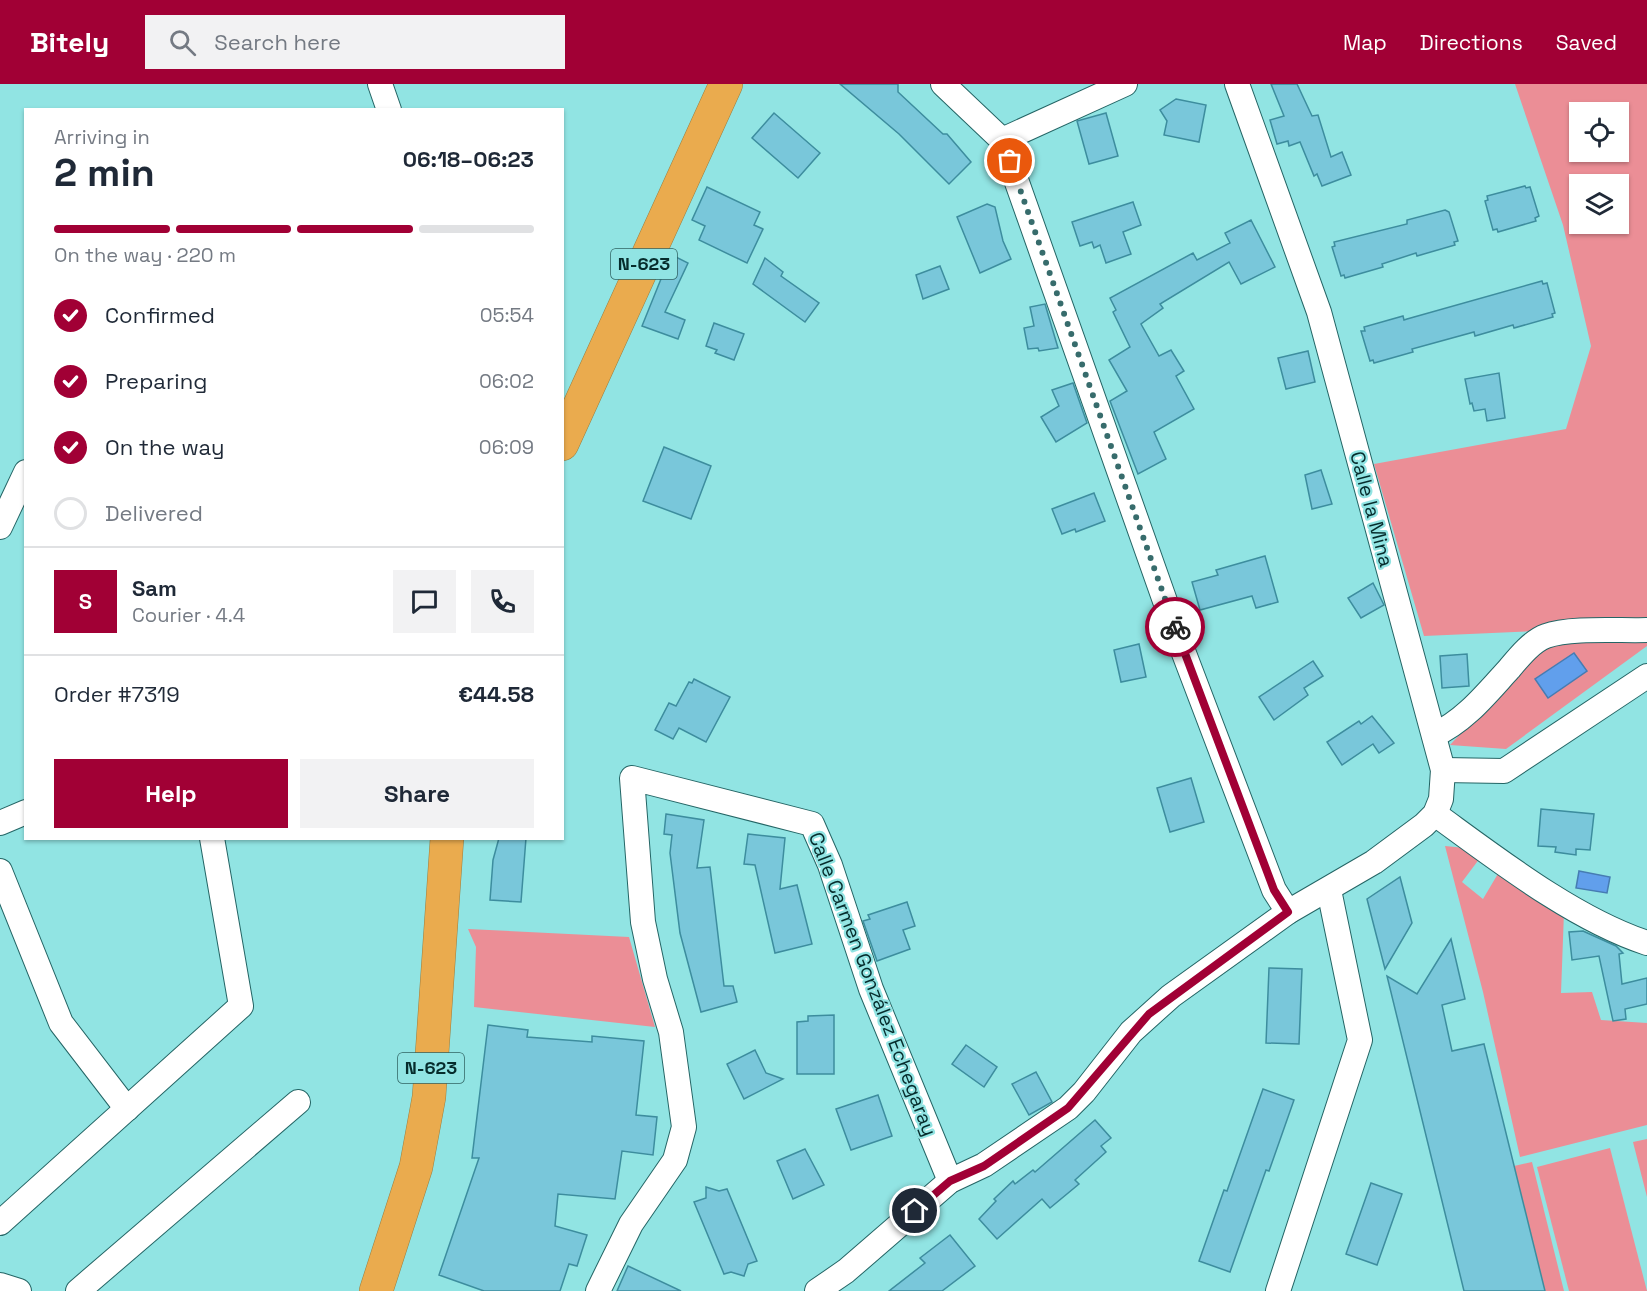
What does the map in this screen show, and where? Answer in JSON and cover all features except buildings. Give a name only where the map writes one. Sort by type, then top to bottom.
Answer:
[{"type":"highway","name":"N-623","points":[[564,440],[726,84]]},
{"type":"highway","name":"N-623","points":[[376,1291],[416,1167],[429,1097],[447,840]]},
{"type":"street","points":[[380,84],[388,108]]},
{"type":"street","points":[[943,84],[1002,140],[1177,635],[1274,890],[1288,912]]},
{"type":"street","points":[[1002,140],[1125,84]]},
{"type":"street","name":"Calle la Mina","points":[[1236,84],[1318,312],[1434,735],[1443,770],[1441,799],[1435,814]]},
{"type":"street","points":[[0,527],[24,476]]},
{"type":"street","points":[[1434,735],[1478,704],[1525,651],[1545,636],[1562,632],[1647,630]]},
{"type":"street","points":[[1443,770],[1504,771],[1647,676]]},
{"type":"street","name":"Calle Carmen González Echegaray","points":[[598,1291],[631,1224],[675,1160],[684,1127],[671,1032],[655,979],[643,922],[632,778],[812,825],[830,864],[871,989],[950,1181]]},
{"type":"street","points":[[0,823],[24,813]]},
{"type":"street","points":[[818,1291],[846,1271],[950,1181],[984,1166],[1068,1108],[1149,1014],[1288,912],[1374,862],[1424,825],[1435,814],[1520,876],[1604,924],[1647,943]]},
{"type":"street","points":[[0,1223],[241,1005],[212,840]]},
{"type":"street","points":[[0,871],[61,1023],[127,1108]]},
{"type":"street","points":[[1278,1291],[1360,1040],[1329,890]]},
{"type":"street","points":[[78,1291],[298,1102]]},
{"type":"street","points":[[0,1285],[19,1291]]},
{"type":"shaded area","points":[[1515,84],[1647,84],[1647,626],[1424,636],[1374,464],[1566,429],[1591,346],[1563,225]]},
{"type":"shaded area","points":[[1647,634],[1647,646],[1506,749],[1450,745],[1515,675],[1550,645]]},
{"type":"shaded area","points":[[1445,846],[1465,848],[1480,858],[1462,882],[1483,899],[1499,872],[1564,912],[1561,993],[1592,992],[1601,1020],[1647,1023],[1647,1125],[1520,1157],[1483,992]]},
{"type":"shaded area","points":[[468,929],[629,937],[655,1027],[474,1007],[476,947]]},
{"type":"shaded area","points":[[1647,1139],[1647,1197],[1633,1142]]},
{"type":"shaded area","points":[[1610,1148],[1647,1291],[1569,1291],[1537,1167]]},
{"type":"shaded area","points":[[1532,1162],[1564,1291],[1545,1291],[1514,1166]]},
{"type":"water","points":[[1574,653],[1587,671],[1548,698],[1535,679]]},
{"type":"water","points":[[1579,871],[1610,877],[1607,893],[1576,888]]},
{"type":"way so far","points":[[1010,161],[1175,627]]},
{"type":"route","points":[[915,1211],[950,1181],[984,1166],[1042,1129],[1084,1092],[1131,1032],[1149,1014],[1288,912],[1274,890],[1175,627]]}]
